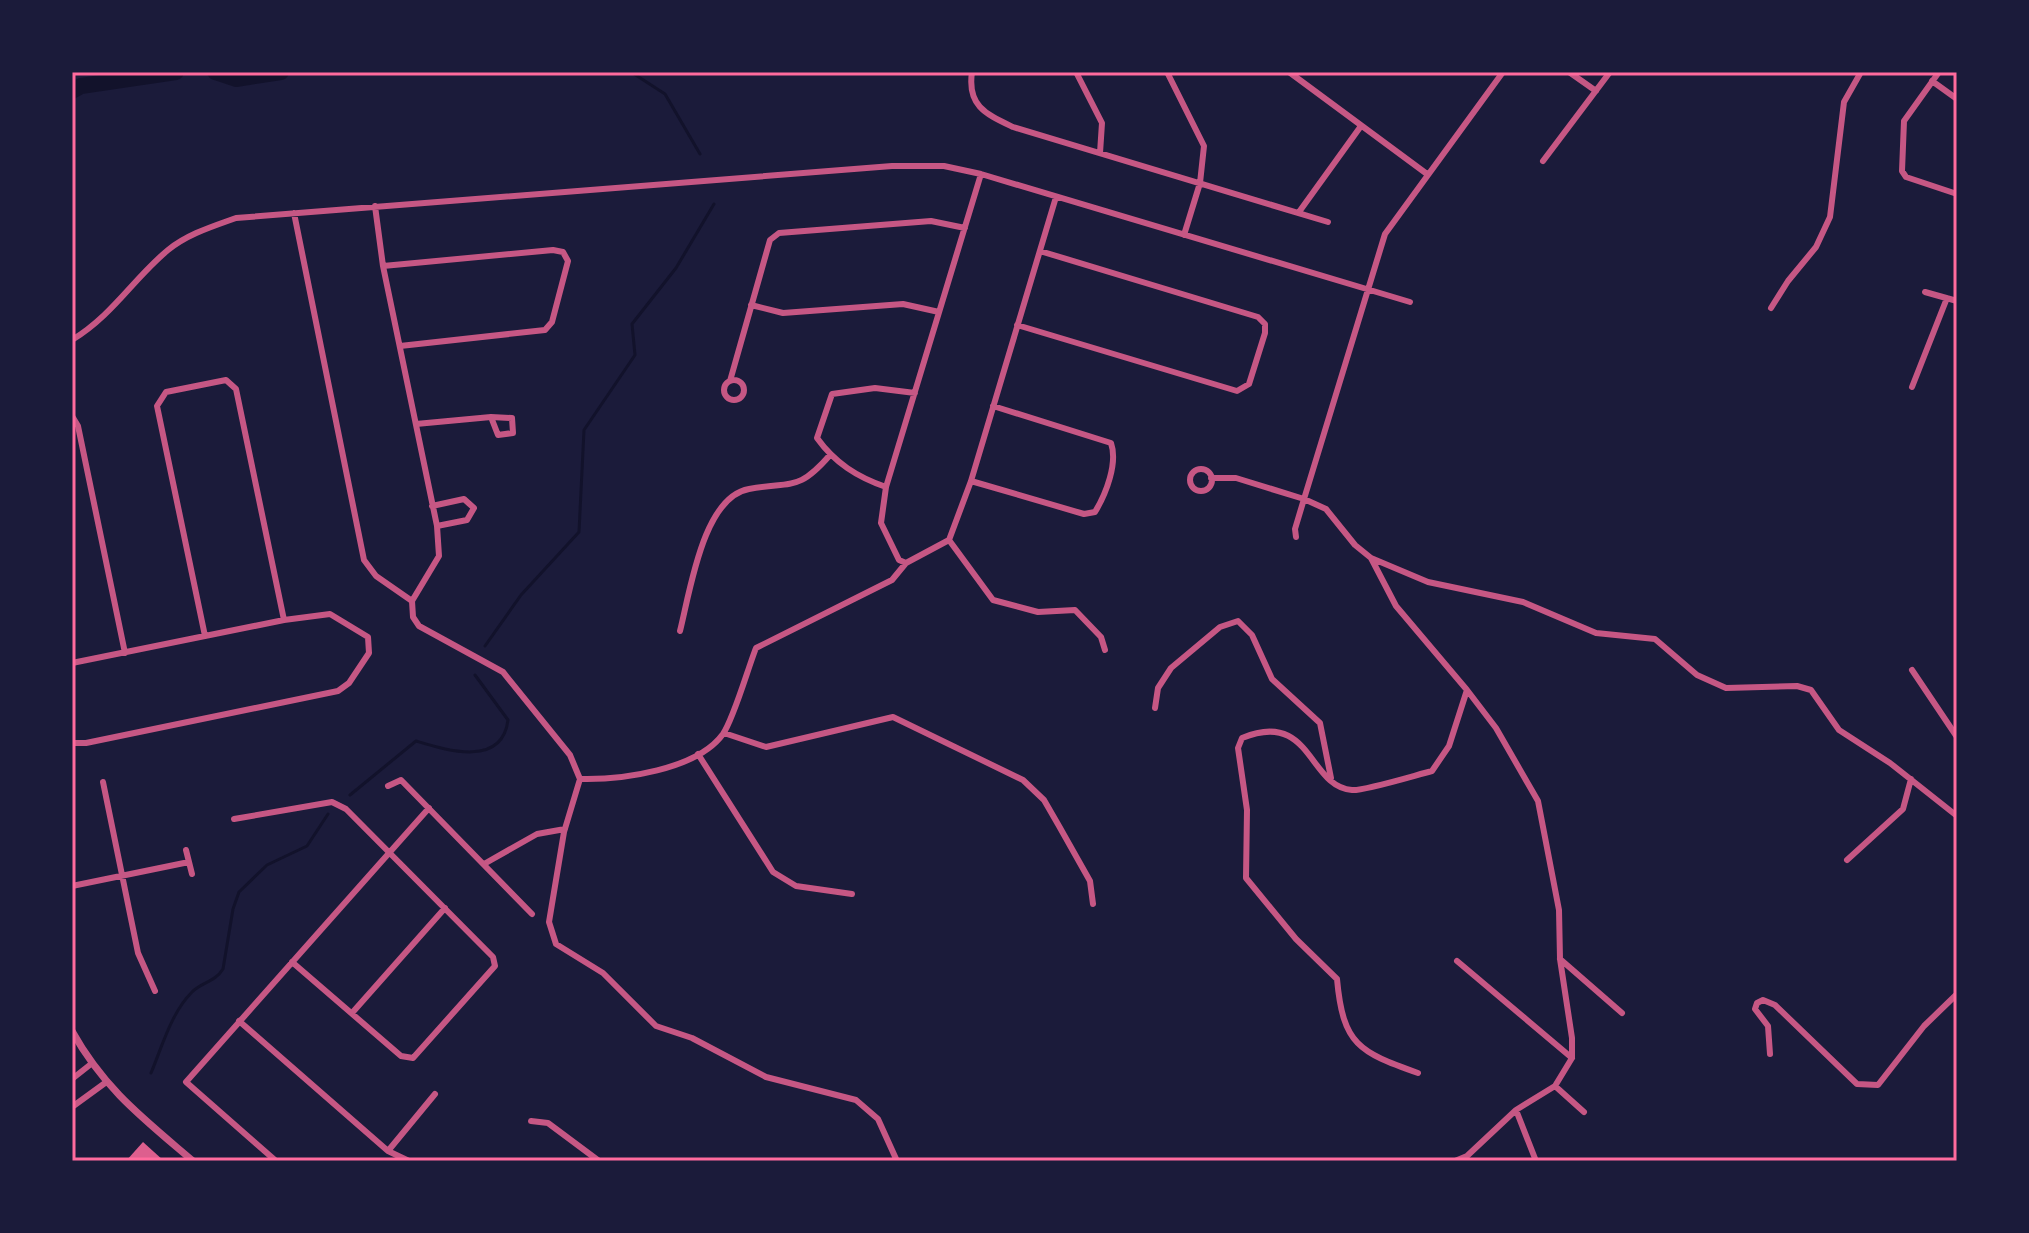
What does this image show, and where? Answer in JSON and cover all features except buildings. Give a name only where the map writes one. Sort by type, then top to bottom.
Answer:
[{"type":"street","points":[[972,72],[969,87],[973,98],[990,116],[1013,127],[1328,222]]},
{"type":"street","points":[[1076,72],[1102,123],[1100,153]]},
{"type":"street","points":[[1167,72],[1204,146],[1200,183],[1184,235]]},
{"type":"street","points":[[1289,72],[1427,174]]},
{"type":"street","points":[[1296,537],[1295,529],[1385,234],[1503,72]]},
{"type":"street","points":[[1569,72],[1596,91]]},
{"type":"street","points":[[1543,161],[1610,72]]},
{"type":"street","points":[[1771,308],[1816,247],[1830,217],[1844,102],[1861,72]]},
{"type":"street","points":[[1939,72],[1904,121],[1902,171],[1906,177],[1957,194]]},
{"type":"street","points":[[1932,81],[1957,99]]},
{"type":"street","points":[[1299,212],[1361,126]]},
{"type":"street","points":[[72,340],[94,327],[166,252],[191,234],[236,218],[892,166],[944,166],[981,174],[1410,302]]},
{"type":"street","points":[[906,563],[899,560],[881,523],[886,487],[981,174]]},
{"type":"street","points":[[580,779],[611,780],[654,772],[698,754],[724,733],[756,648],[892,580],[906,563],[949,540],[971,481],[1056,197]]},
{"type":"street","points":[[375,206],[383,266],[437,526],[439,556],[412,601],[413,617],[419,626],[503,672],[570,755],[580,779],[565,829],[549,922],[556,944],[603,973],[656,1026],[692,1038],[766,1077],[856,1100],[878,1119],[897,1161]]},
{"type":"street","points":[[294,213],[364,560],[376,576],[412,601]]},
{"type":"street","points":[[730,381],[770,240],[779,233],[931,221],[965,228]]},
{"type":"street","points":[[383,266],[553,250],[563,252],[568,261],[552,322],[545,330],[400,346]]},
{"type":"street","points":[[1017,325],[1237,391],[1249,384],[1265,333],[1265,324],[1258,317],[1040,251]]},
{"type":"street","points":[[1925,292],[1957,301]]},
{"type":"street","points":[[1912,387],[1947,298]]},
{"type":"street","points":[[751,305],[783,313],[903,304],[939,312]]},
{"type":"street","points":[[205,636],[157,406],[166,392],[208,383],[226,380],[236,389],[284,620]]},
{"type":"street","points":[[886,487],[862,479],[830,455],[817,438],[832,394],[875,388],[915,393]]},
{"type":"street","points":[[971,481],[1084,514],[1095,512],[1102,502],[1115,454],[1111,443],[993,406]]},
{"type":"street","points":[[72,416],[78,426],[125,653]]},
{"type":"street","points":[[416,424],[491,417]]},
{"type":"street","points":[[680,631],[696,562],[715,516],[729,496],[747,489],[794,485],[811,476],[830,455]]},
{"type":"street","points":[[1211,478],[1236,478],[1326,509],[1355,545],[1371,558],[1428,582],[1523,602],[1596,633],[1655,639],[1697,675],[1726,688],[1797,686],[1811,690],[1839,730],[1911,779],[1957,816]]},
{"type":"street","points":[[432,506],[464,499],[474,508],[467,520],[437,526]]},
{"type":"street","points":[[949,540],[993,600],[1017,609],[1038,612],[1075,610],[1101,637],[1105,650]]},
{"type":"street","points":[[1371,558],[1396,606],[1496,728],[1538,801],[1559,910],[1560,959],[1572,1038],[1572,1058],[1555,1086],[1516,1110],[1469,1158],[1455,1161]]},
{"type":"street","points":[[72,663],[284,620],[330,614],[368,637],[369,653],[349,683],[338,691],[86,743],[72,743]]},
{"type":"street","points":[[1155,708],[1158,688],[1171,668],[1220,627],[1238,621],[1252,635],[1272,679],[1320,723],[1332,781]]},
{"type":"street","points":[[1912,670],[1957,737]]},
{"type":"street","points":[[1418,1073],[1376,1058],[1358,1044],[1340,1015],[1337,979],[1296,939],[1246,878],[1247,810],[1238,748],[1242,738],[1254,733],[1280,733],[1298,740],[1332,781],[1351,790],[1432,771],[1449,746],[1467,690]]},
{"type":"street","points":[[724,733],[766,747],[893,717],[1023,780],[1044,800],[1059,826],[1090,881],[1093,904]]},
{"type":"street","points":[[698,754],[773,872],[796,886],[852,894]]},
{"type":"street","points":[[1847,860],[1903,809],[1911,779]]},
{"type":"street","points":[[388,786],[401,780],[532,914]]},
{"type":"street","points":[[103,782],[138,953],[155,991]]},
{"type":"street","points":[[234,819],[332,802],[349,811],[493,957],[495,966],[413,1058],[401,1056],[292,962]]},
{"type":"street","points":[[276,1161],[186,1082],[429,808]]},
{"type":"street","points":[[484,864],[537,834],[565,829]]},
{"type":"street","points":[[186,850],[192,874]]},
{"type":"street","points":[[72,886],[189,862]]},
{"type":"street","points":[[352,1013],[445,908]]},
{"type":"street","points":[[1560,959],[1622,1013]]},
{"type":"street","points":[[1457,961],[1572,1058]]},
{"type":"street","points":[[1770,1054],[1768,1026],[1755,1009],[1757,1003],[1763,1000],[1775,1005],[1857,1084],[1878,1085],[1924,1026],[1957,994]]},
{"type":"street","points":[[239,1021],[388,1151],[409,1161]]},
{"type":"street","points":[[72,1031],[105,1083],[193,1161]]},
{"type":"street","points":[[72,1079],[91,1064]]},
{"type":"street","points":[[72,1107],[105,1083]]},
{"type":"street","points":[[1555,1086],[1584,1112]]},
{"type":"street","points":[[388,1151],[435,1094]]},
{"type":"street","points":[[1516,1110],[1536,1161]]},
{"type":"street","points":[[531,1121],[548,1123],[599,1161]]},
{"type":"waterway","points":[[72,91],[81,86],[176,72]]},
{"type":"waterway","points":[[215,72],[236,79],[281,72]]},
{"type":"waterway","points":[[631,72],[665,94],[700,154]]},
{"type":"waterway","points":[[485,646],[521,595],[579,532],[584,430],[635,355],[632,324],[676,268],[714,204]]},
{"type":"waterway","points":[[350,795],[416,741],[471,752],[495,745],[504,735],[508,720],[475,675]]},
{"type":"waterway","points":[[151,1073],[178,1010],[196,989],[223,969],[233,909],[239,892],[267,865],[307,846],[328,814]]}]
